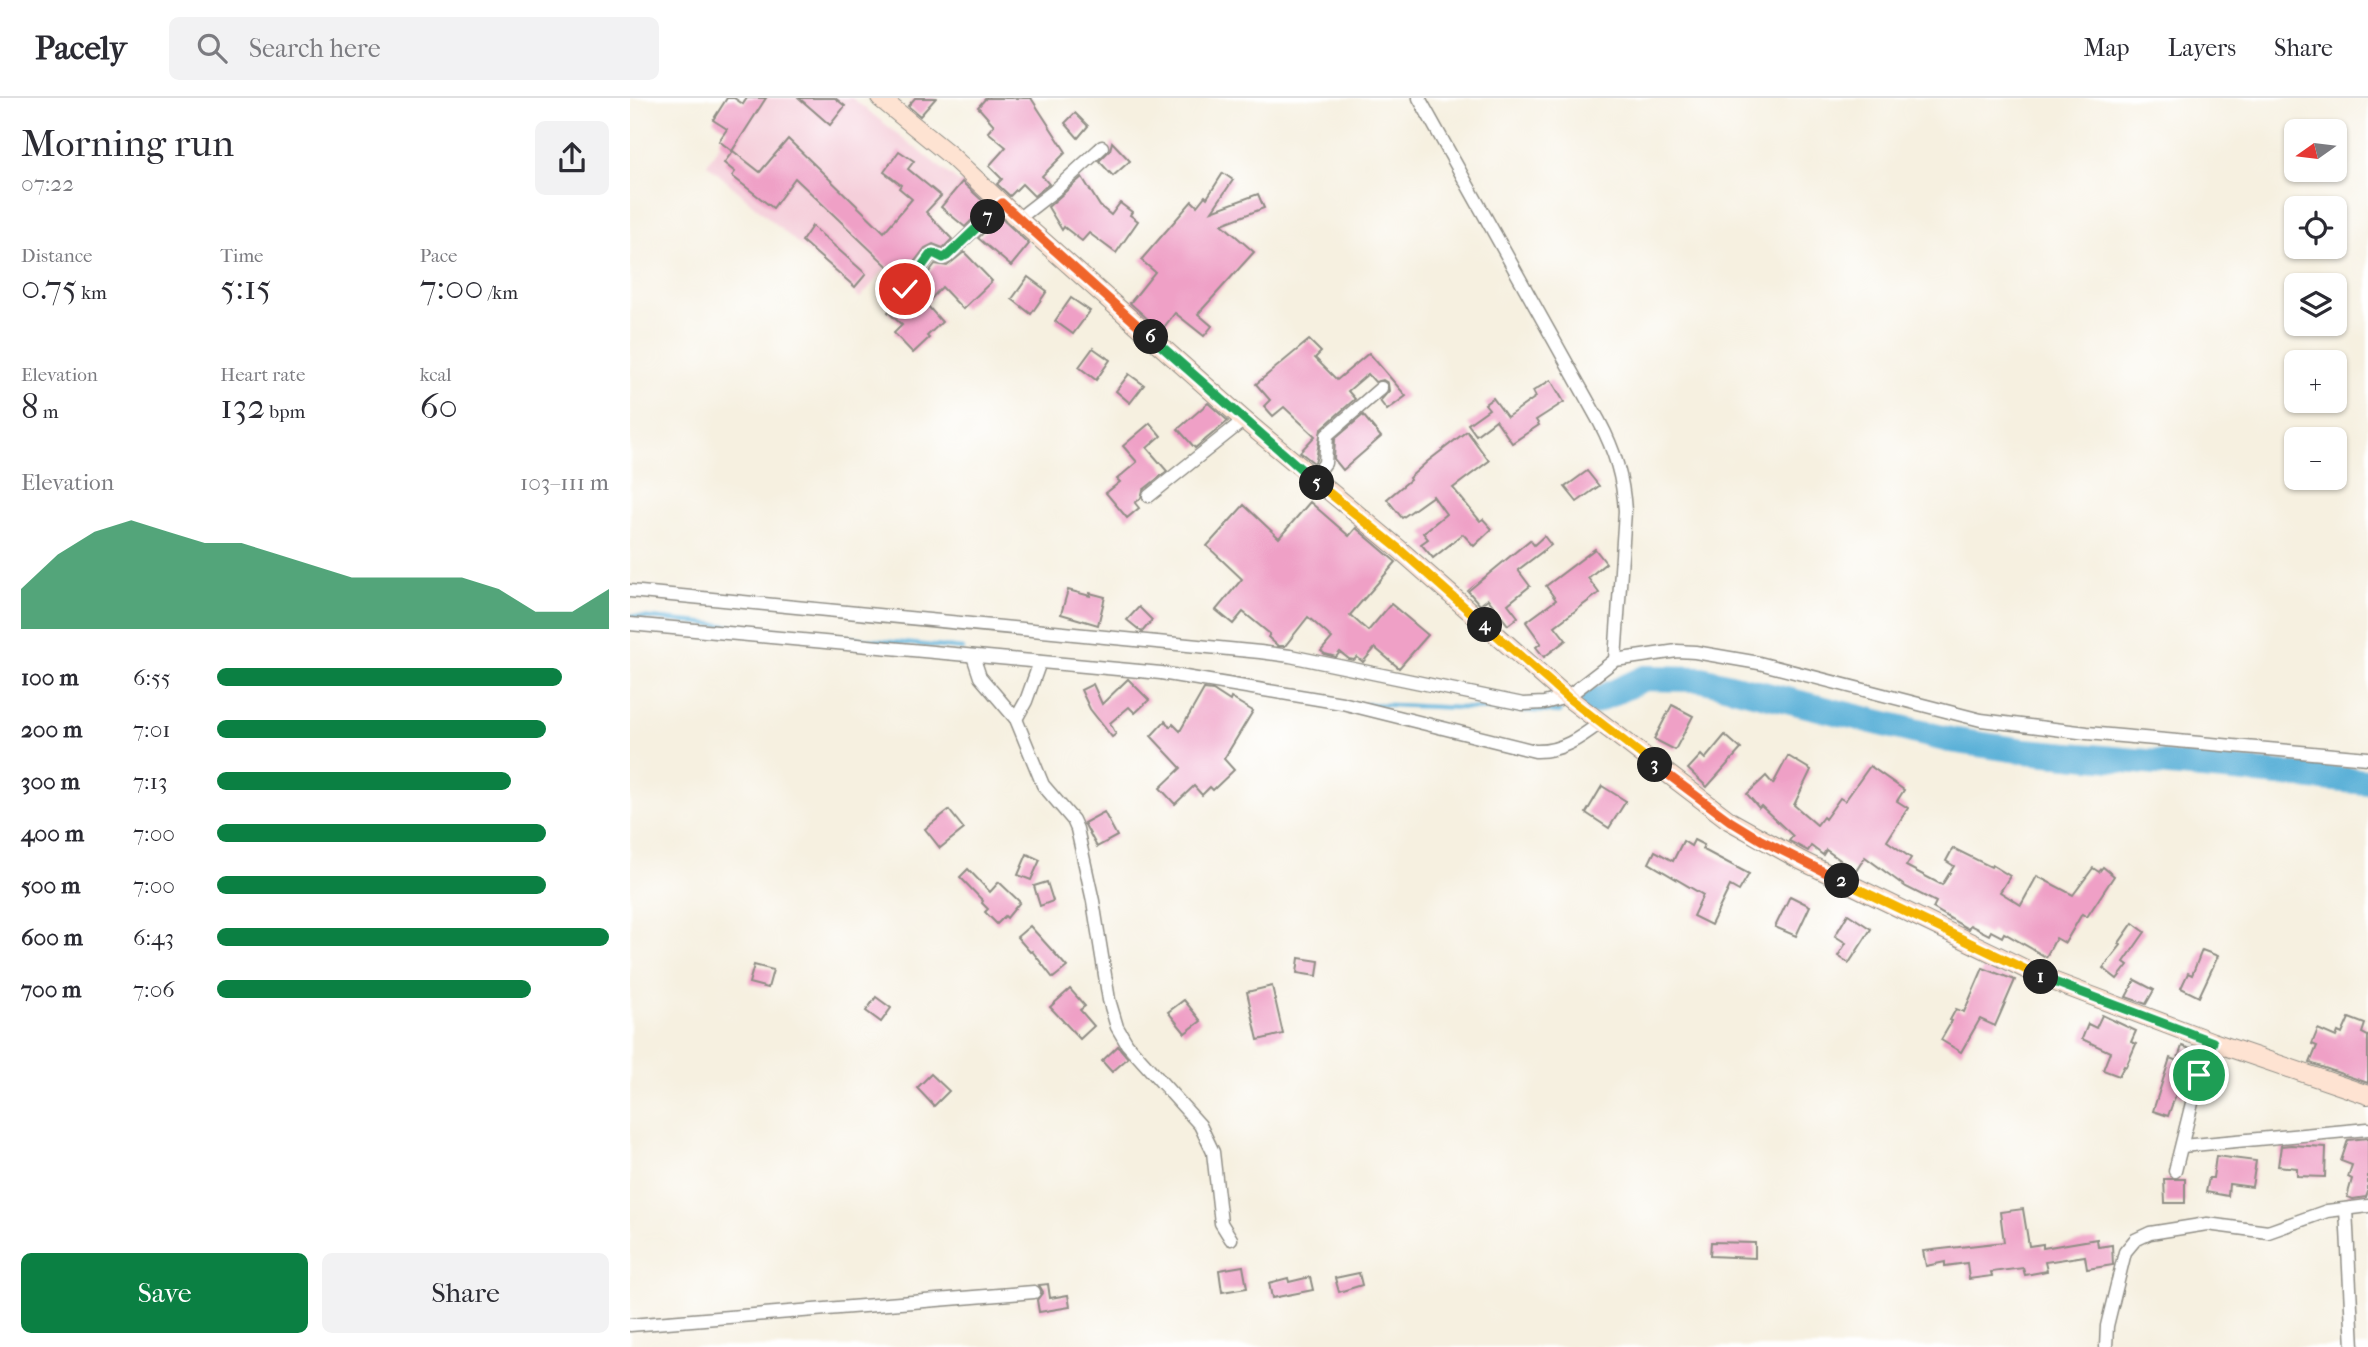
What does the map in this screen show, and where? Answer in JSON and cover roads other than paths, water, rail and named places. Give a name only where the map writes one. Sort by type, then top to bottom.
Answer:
[{"type":"street","points":[[880,98],[950,155],[1244,420],[1399,549],[1567,697],[1694,795],[1761,840],[2042,977],[2213,1042],[2368,1095]]},
{"type":"street","points":[[1419,98],[1593,409],[1618,463],[1625,511],[1615,660]]},
{"type":"street","points":[[1018,219],[1054,191],[1102,147]]},
{"type":"street","points":[[905,289],[930,255],[933,253],[943,258],[947,256],[1002,203]]},
{"type":"street","points":[[1313,479],[1325,463],[1327,435],[1381,388]]},
{"type":"street","points":[[1150,496],[1244,420]]},
{"type":"street","points":[[630,591],[1280,654],[1523,704],[1544,703],[1567,697],[1615,660],[1677,651],[1759,663],[1981,720],[2087,733],[2368,758]]},
{"type":"street","points":[[630,624],[1161,673],[1342,703],[1535,751],[1567,745],[1600,723]]},
{"type":"street","points":[[973,656],[980,677],[1016,719],[1038,776],[1073,820],[1077,829],[1093,901],[1109,1000],[1117,1027],[1126,1044],[1208,1137],[1213,1152],[1221,1223],[1231,1239]]},
{"type":"street","points":[[1016,719],[1027,701],[1040,662]]},
{"type":"street","points":[[2175,1171],[2199,1075],[2213,1042]]},
{"type":"street","points":[[2182,1146],[2368,1129]]},
{"type":"street","points":[[2106,1347],[2107,1326],[2124,1252],[2135,1240],[2150,1233],[2207,1224],[2268,1232],[2327,1211],[2368,1206]]},
{"type":"street","points":[[2346,1209],[2353,1347]]},
{"type":"street","points":[[630,1325],[1034,1292]]},
{"type":"waterway","points":[[630,616],[963,649]]},
{"type":"waterway","points":[[1593,702],[1645,678],[1701,679],[1950,740],[2025,751],[2368,782]]},
{"type":"waterway","points":[[1367,704],[1560,712]]}]
